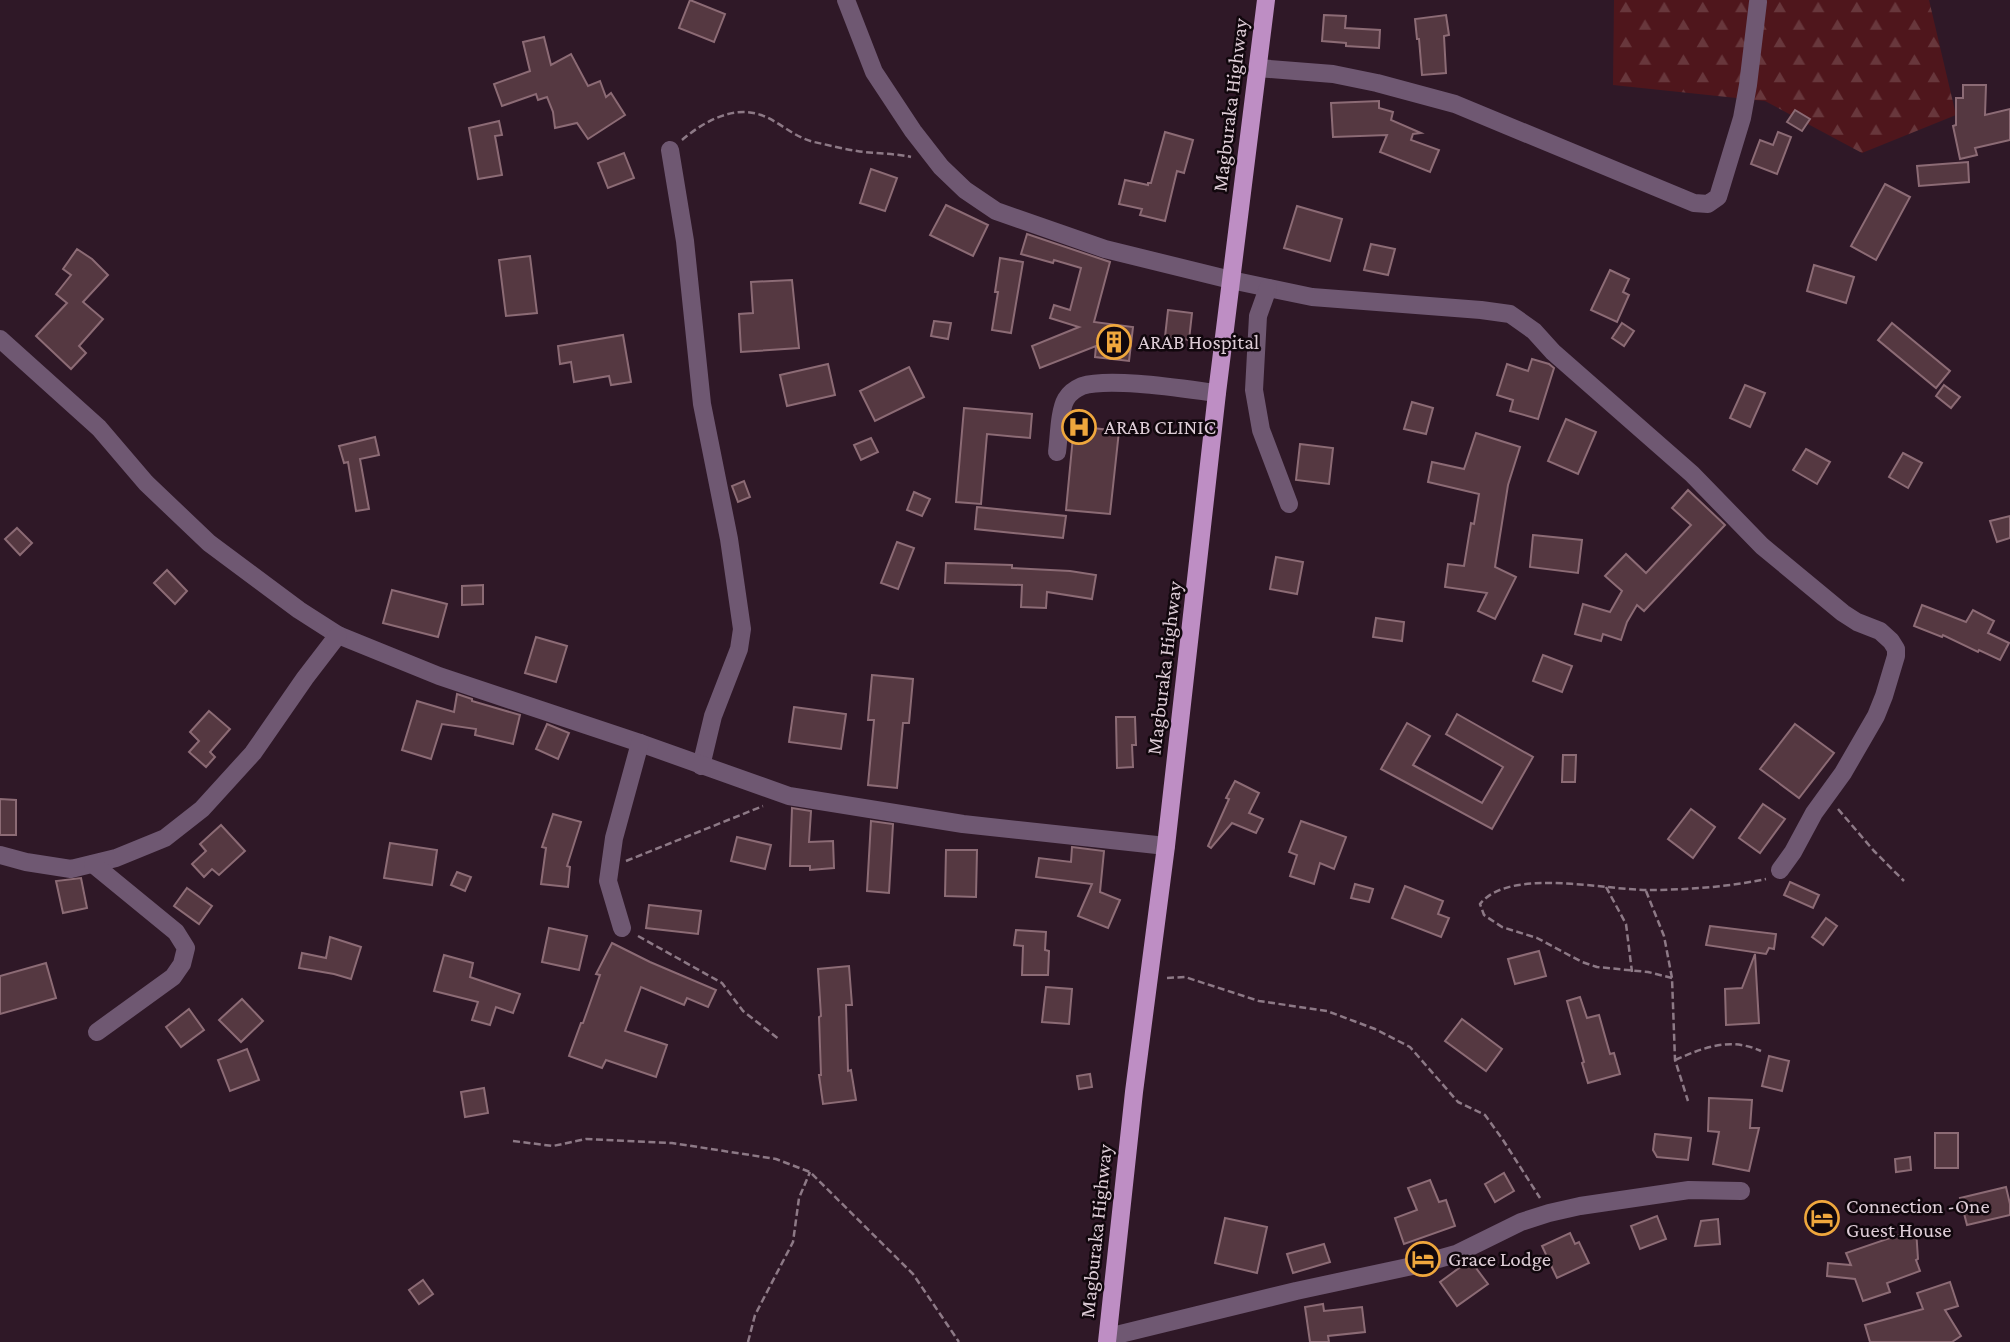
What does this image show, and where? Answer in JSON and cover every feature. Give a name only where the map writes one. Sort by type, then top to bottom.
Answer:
[{"type":"main road","name":"Magburaka Highway","points":[[1108,1339],[1134,1092],[1166,846],[1217,393],[1266,0]]},
{"type":"street","points":[[846,0],[874,72],[941,167],[965,190],[996,211],[1105,249],[1268,288],[1325,299],[1510,314],[1534,331],[1692,474],[1773,555],[1843,613],[1880,631],[1891,641],[1896,649],[1896,656],[1876,716],[1843,773],[1780,870]]},
{"type":"street","points":[[1258,68],[1333,74],[1455,104],[1694,203],[1708,204],[1718,197],[1742,118],[1758,2]]},
{"type":"street","points":[[670,150],[685,241],[702,404],[729,539],[742,629],[739,649],[713,716],[701,766]]},
{"type":"street","points":[[1268,288],[1258,316],[1254,390],[1261,430],[1289,504]]},
{"type":"street","points":[[0,339],[99,428],[146,483],[209,543],[299,610],[338,635],[450,680],[789,796],[963,824],[1166,846]]},
{"type":"street","points":[[1057,452],[1063,402],[1071,391],[1084,386],[1101,383],[1140,385],[1217,393]]},
{"type":"street","points":[[0,855],[71,869],[116,858],[165,838],[202,809],[253,753],[338,635]]},
{"type":"street","points":[[622,928],[608,881],[609,867],[614,838],[640,743]]},
{"type":"street","points":[[93,864],[176,932],[186,948],[182,964],[173,977],[97,1032]]},
{"type":"street","points":[[1108,1339],[1456,1254],[1521,1222],[1549,1213],[1689,1190],[1741,1191]]},
{"type":"path","points":[[670,150],[697,126],[728,113],[745,112],[762,115],[808,140],[857,152],[907,156],[941,167]]},
{"type":"path","points":[[609,867],[789,796]]},
{"type":"path","points":[[1826,796],[1903,881]]},
{"type":"path","points":[[1672,978],[1648,972],[1597,967],[1582,962],[1537,938],[1502,928],[1484,915],[1480,904],[1486,896],[1515,885],[1556,884],[1646,890],[1737,885],[1767,879],[1780,870]]},
{"type":"path","points":[[1606,887],[1626,924],[1632,972]]},
{"type":"path","points":[[1646,890],[1664,936],[1672,978],[1675,1060],[1688,1101]]},
{"type":"path","points":[[622,928],[722,983],[743,1011],[779,1040]]},
{"type":"path","points":[[1149,979],[1185,977],[1259,1001],[1327,1011],[1375,1028],[1410,1047],[1458,1102],[1485,1115],[1549,1213]]},
{"type":"path","points":[[1675,1060],[1707,1046],[1723,1044],[1748,1045],[1761,1051]]},
{"type":"path","points":[[513,1141],[553,1146],[586,1139],[672,1143],[776,1159],[810,1172],[913,1275],[959,1342]]},
{"type":"path","points":[[748,1342],[755,1315],[793,1242],[799,1198],[810,1172]]},
{"type":"green space","points":[[1614,0],[1929,0],[1956,115],[1862,153],[1765,101],[1613,85]]},
{"type":"building","points":[[690,0],[725,14],[714,42],[679,28]]},
{"type":"building","points":[[1324,15],[1346,16],[1345,28],[1380,30],[1379,48],[1322,41]]},
{"type":"building","points":[[1446,15],[1449,35],[1444,36],[1446,73],[1422,75],[1415,19]]},
{"type":"building","points":[[544,37],[551,65],[571,54],[588,86],[600,81],[606,97],[611,93],[625,115],[588,139],[577,123],[555,128],[547,97],[538,100],[536,94],[502,106],[494,84],[530,71],[523,42]]},
{"type":"building","points":[[1963,85],[1986,85],[1985,115],[2010,109],[2010,140],[1975,148],[1977,155],[1960,159],[1953,126],[1956,125],[1956,98],[1963,98]]},
{"type":"building","points":[[1379,101],[1379,108],[1393,112],[1391,120],[1421,133],[1413,134],[1411,140],[1439,150],[1430,172],[1380,152],[1387,135],[1333,137],[1331,103]]},
{"type":"building","points":[[1795,110],[1810,119],[1802,131],[1787,122]]},
{"type":"building","points":[[499,121],[502,135],[495,136],[502,175],[478,179],[469,128]]},
{"type":"building","points":[[1165,132],[1193,140],[1184,173],[1177,171],[1165,221],[1140,215],[1142,209],[1119,204],[1125,180],[1148,185],[1151,183]]},
{"type":"building","points":[[1778,132],[1791,137],[1777,174],[1751,164],[1760,140],[1773,145]]},
{"type":"building","points":[[624,153],[634,178],[608,188],[598,163]]},
{"type":"building","points":[[1968,162],[1969,182],[1919,186],[1917,166]]},
{"type":"building","points":[[871,169],[897,178],[885,211],[860,203]]},
{"type":"building","points":[[1885,184],[1910,197],[1876,260],[1851,246]]},
{"type":"building","points":[[946,205],[988,225],[973,256],[930,235]]},
{"type":"building","points":[[1297,206],[1342,219],[1330,261],[1284,248]]},
{"type":"building","points":[[1027,234],[1110,262],[1094,322],[1133,327],[1129,361],[1095,357],[1096,346],[1040,368],[1032,346],[1079,327],[1050,318],[1054,305],[1070,310],[1081,268],[1021,254]]},
{"type":"building","points":[[1371,244],[1395,249],[1388,275],[1364,270]]},
{"type":"building","points":[[77,249],[108,275],[83,302],[103,319],[79,346],[86,353],[71,369],[36,336],[67,303],[56,294],[71,275],[63,269]]},
{"type":"building","points":[[530,256],[537,313],[506,316],[499,260]]},
{"type":"building","points":[[1000,258],[1023,262],[1011,333],[992,330]]},
{"type":"building","points":[[1814,265],[1854,277],[1846,303],[1807,291]]},
{"type":"building","points":[[1610,270],[1629,279],[1623,292],[1629,295],[1617,322],[1591,310]]},
{"type":"building","points":[[792,280],[799,348],[741,352],[739,314],[753,313],[751,282]]},
{"type":"building","points":[[1168,310],[1192,313],[1189,340],[1165,337]]},
{"type":"building","points":[[934,321],[951,323],[948,339],[931,336]]},
{"type":"building","points":[[1622,323],[1634,331],[1624,346],[1612,338]]},
{"type":"building","points":[[1892,323],[1950,371],[1936,388],[1878,340]]},
{"type":"building","points":[[623,335],[631,382],[611,385],[609,376],[574,382],[571,362],[560,364],[558,346]]},
{"type":"building","points":[[1532,359],[1554,368],[1538,419],[1510,411],[1513,400],[1497,395],[1507,364],[1528,371]]},
{"type":"building","points":[[828,364],[835,395],[787,406],[780,375]]},
{"type":"building","points":[[909,367],[924,397],[875,421],[860,391]]},
{"type":"building","points":[[1745,385],[1765,393],[1750,427],[1730,418]]},
{"type":"building","points":[[1944,385],[1960,397],[1951,408],[1936,396]]},
{"type":"building","points":[[1412,402],[1433,408],[1426,434],[1404,429]]},
{"type":"building","points":[[964,408],[1032,414],[1030,438],[987,434],[981,504],[956,502]]},
{"type":"building","points":[[1566,419],[1596,432],[1578,474],[1548,461]]},
{"type":"building","points":[[1074,426],[1119,431],[1110,514],[1066,510]]},
{"type":"building","points":[[1476,433],[1520,447],[1508,485],[1495,567],[1516,577],[1495,619],[1478,611],[1487,593],[1445,587],[1448,564],[1464,566],[1479,494],[1428,482],[1432,462],[1464,469]]},
{"type":"building","points":[[375,437],[379,455],[360,459],[369,509],[356,511],[348,462],[344,463],[339,446]]},
{"type":"building","points":[[871,438],[878,452],[861,460],[854,445]]},
{"type":"building","points":[[1300,444],[1333,448],[1329,484],[1296,480]]},
{"type":"building","points":[[1806,449],[1830,462],[1817,484],[1793,470]]},
{"type":"building","points":[[1903,453],[1922,463],[1908,488],[1889,477]]},
{"type":"building","points":[[744,481],[750,497],[738,502],[732,486]]},
{"type":"building","points":[[1688,490],[1725,525],[1644,611],[1637,605],[1621,640],[1603,634],[1601,641],[1575,634],[1583,604],[1610,612],[1622,591],[1605,576],[1626,554],[1646,573],[1691,525],[1672,508]]},
{"type":"building","points":[[914,492],[930,499],[922,516],[907,510]]},
{"type":"building","points":[[977,507],[1066,516],[1063,538],[975,529]]},
{"type":"building","points":[[2010,516],[2010,538],[1997,542],[1990,521]]},
{"type":"building","points":[[17,528],[32,543],[20,555],[5,539]]},
{"type":"building","points":[[1533,535],[1582,540],[1578,573],[1530,567]]},
{"type":"building","points":[[897,542],[914,548],[898,589],[881,583]]},
{"type":"building","points":[[1276,557],[1303,562],[1297,594],[1270,589]]},
{"type":"building","points":[[946,563],[1012,565],[1012,568],[1096,575],[1092,599],[1047,592],[1046,608],[1021,607],[1022,585],[945,583]]},
{"type":"building","points":[[167,570],[187,591],[175,604],[154,583]]},
{"type":"building","points":[[483,585],[483,604],[462,605],[462,586]]},
{"type":"building","points":[[392,590],[447,604],[438,637],[383,623]]},
{"type":"building","points":[[1922,605],[1966,622],[1973,610],[1994,621],[1988,633],[2009,643],[2000,660],[1943,635],[1942,637],[1914,626]]},
{"type":"building","points":[[1376,618],[1404,622],[1402,641],[1373,637]]},
{"type":"building","points":[[536,637],[567,646],[556,682],[525,673]]},
{"type":"building","points":[[1543,655],[1572,666],[1562,692],[1533,681]]},
{"type":"building","points":[[872,675],[913,679],[909,723],[903,723],[897,788],[868,785],[874,720],[868,720]]},
{"type":"building","points":[[457,694],[520,715],[513,744],[475,735],[476,729],[442,724],[431,759],[402,750],[417,701],[454,712]]},
{"type":"building","points":[[794,707],[846,714],[841,749],[789,742]]},
{"type":"building","points":[[209,711],[230,729],[210,752],[215,757],[206,767],[189,752],[199,741],[190,732]]},
{"type":"building","points":[[1457,714],[1533,757],[1492,829],[1381,769],[1407,723],[1430,736],[1413,765],[1482,803],[1503,767],[1446,734]]},
{"type":"building","points":[[1116,717],[1135,717],[1136,745],[1132,745],[1133,767],[1117,768]]},
{"type":"building","points":[[547,724],[569,733],[558,759],[536,749]]},
{"type":"building","points":[[1795,724],[1834,753],[1799,798],[1760,769]]},
{"type":"building","points":[[1563,755],[1576,755],[1575,782],[1562,782]]},
{"type":"building","points":[[1235,781],[1259,793],[1249,813],[1263,819],[1256,833],[1232,823],[1211,848],[1208,846]]},
{"type":"building","points":[[0,799],[16,800],[16,835],[0,835]]},
{"type":"building","points":[[1763,804],[1785,819],[1760,853],[1739,838]]},
{"type":"building","points":[[792,808],[811,811],[809,842],[833,841],[834,868],[810,870],[810,866],[790,866]]},
{"type":"building","points":[[1691,809],[1715,827],[1693,858],[1668,839]]},
{"type":"building","points":[[553,814],[581,822],[567,866],[570,867],[568,887],[541,884],[546,848],[542,847]]},
{"type":"building","points":[[871,821],[893,824],[889,893],[867,891]]},
{"type":"building","points":[[1301,821],[1346,837],[1334,869],[1320,863],[1314,884],[1290,876],[1297,855],[1289,852]]},
{"type":"building","points":[[221,825],[245,851],[219,875],[212,869],[204,877],[192,864],[206,851],[200,844]]},
{"type":"building","points":[[737,837],[771,845],[765,869],[731,861]]},
{"type":"building","points":[[390,843],[437,850],[432,885],[384,878]]},
{"type":"building","points":[[1072,847],[1104,851],[1100,892],[1120,900],[1108,928],[1078,916],[1092,884],[1036,877],[1039,858],[1071,862]]},
{"type":"building","points":[[946,850],[977,850],[976,897],[945,896]]},
{"type":"building","points":[[457,872],[471,877],[465,891],[451,885]]},
{"type":"building","points":[[81,878],[87,908],[63,913],[56,881]]},
{"type":"building","points":[[1790,882],[1819,895],[1813,908],[1784,895]]},
{"type":"building","points":[[1355,884],[1373,889],[1369,902],[1351,898]]},
{"type":"building","points":[[1405,886],[1443,901],[1438,914],[1449,918],[1441,937],[1392,918]]},
{"type":"building","points":[[187,888],[212,906],[199,924],[174,906]]},
{"type":"building","points":[[649,905],[701,911],[698,934],[646,928]]},
{"type":"building","points":[[1826,918],[1837,926],[1823,945],[1812,937]]},
{"type":"building","points":[[1710,926],[1776,934],[1774,949],[1769,948],[1766,954],[1706,945]]},
{"type":"building","points":[[549,928],[587,936],[579,970],[542,962]]},
{"type":"building","points":[[1016,930],[1046,932],[1045,950],[1049,951],[1048,975],[1022,975],[1023,946],[1014,945]]},
{"type":"building","points":[[330,937],[361,947],[351,979],[299,968],[302,953],[326,958]]},
{"type":"building","points":[[612,943],[716,990],[708,1007],[687,998],[684,1005],[641,987],[625,1031],[667,1045],[656,1077],[606,1060],[602,1068],[569,1056],[600,975],[596,974]]},
{"type":"building","points":[[1539,951],[1546,976],[1515,984],[1508,959]]},
{"type":"building","points":[[1755,954],[1759,1023],[1726,1025],[1725,989],[1742,988]]},
{"type":"building","points":[[444,955],[473,963],[470,977],[520,994],[513,1013],[496,1007],[490,1025],[472,1020],[478,1002],[434,991]]},
{"type":"building","points":[[46,963],[56,998],[0,1014],[0,976]]},
{"type":"building","points":[[849,966],[852,1005],[846,1005],[848,1071],[851,1070],[856,1100],[823,1104],[819,1075],[821,1016],[818,969]]},
{"type":"building","points":[[1046,987],[1072,989],[1069,1024],[1042,1022]]},
{"type":"building","points":[[1580,997],[1587,1018],[1599,1015],[1610,1054],[1614,1053],[1620,1074],[1588,1083],[1567,1001]]},
{"type":"building","points":[[242,999],[263,1021],[241,1042],[219,1020]]},
{"type":"building","points":[[189,1009],[204,1030],[181,1047],[166,1027]]},
{"type":"building","points":[[1462,1019],[1502,1049],[1486,1071],[1445,1041]]},
{"type":"building","points":[[247,1049],[259,1080],[230,1091],[218,1060]]},
{"type":"building","points":[[1769,1056],[1789,1061],[1782,1091],[1762,1086]]},
{"type":"building","points":[[1090,1074],[1092,1087],[1079,1089],[1077,1076]]},
{"type":"building","points":[[484,1088],[488,1113],[465,1117],[461,1092]]},
{"type":"building","points":[[1709,1098],[1752,1100],[1750,1128],[1759,1128],[1749,1171],[1713,1164],[1719,1132],[1708,1131]]},
{"type":"building","points":[[1935,1133],[1958,1133],[1958,1168],[1935,1168]]},
{"type":"building","points":[[1655,1134],[1691,1138],[1688,1160],[1657,1157],[1653,1150]]},
{"type":"building","points":[[1910,1157],[1911,1170],[1896,1172],[1895,1159]]},
{"type":"building","points":[[1504,1173],[1514,1191],[1495,1202],[1485,1184]]},
{"type":"building","points":[[1430,1180],[1439,1202],[1446,1200],[1455,1226],[1404,1244],[1395,1218],[1417,1210],[1408,1188]]},
{"type":"building","points":[[2006,1187],[2010,1215],[1967,1225],[1960,1198]]},
{"type":"building","points":[[1657,1216],[1666,1239],[1640,1249],[1631,1226]]},
{"type":"building","points":[[1225,1218],[1267,1227],[1257,1273],[1215,1263]]},
{"type":"building","points":[[1718,1219],[1720,1244],[1695,1246],[1701,1221]]},
{"type":"building","points":[[1916,1229],[1916,1260],[1920,1271],[1887,1283],[1890,1292],[1863,1301],[1855,1279],[1827,1276],[1828,1263],[1851,1265],[1846,1253]]},
{"type":"building","points":[[1570,1233],[1575,1244],[1579,1242],[1589,1263],[1557,1278],[1542,1246]]},
{"type":"building","points":[[1324,1244],[1330,1262],[1293,1273],[1287,1254]]},
{"type":"building","points":[[1470,1260],[1488,1284],[1457,1306],[1440,1282]]},
{"type":"building","points":[[423,1280],[433,1294],[419,1304],[409,1290]]},
{"type":"building","points":[[1950,1282],[1958,1306],[1945,1310],[1961,1336],[1952,1342],[1870,1342],[1865,1325],[1923,1309],[1917,1293]]},
{"type":"building","points":[[1323,1304],[1324,1311],[1362,1307],[1365,1332],[1328,1336],[1329,1342],[1310,1342],[1305,1307]]},
{"type":"place","name":"ARAB Hospital","points":[[1114,342]]},
{"type":"place","name":"ARAB CLINIC","points":[[1079,427]]},
{"type":"place","name":"Connection -One Guest House","points":[[1822,1218]]},
{"type":"place","name":"Grace Lodge","points":[[1423,1259]]}]
